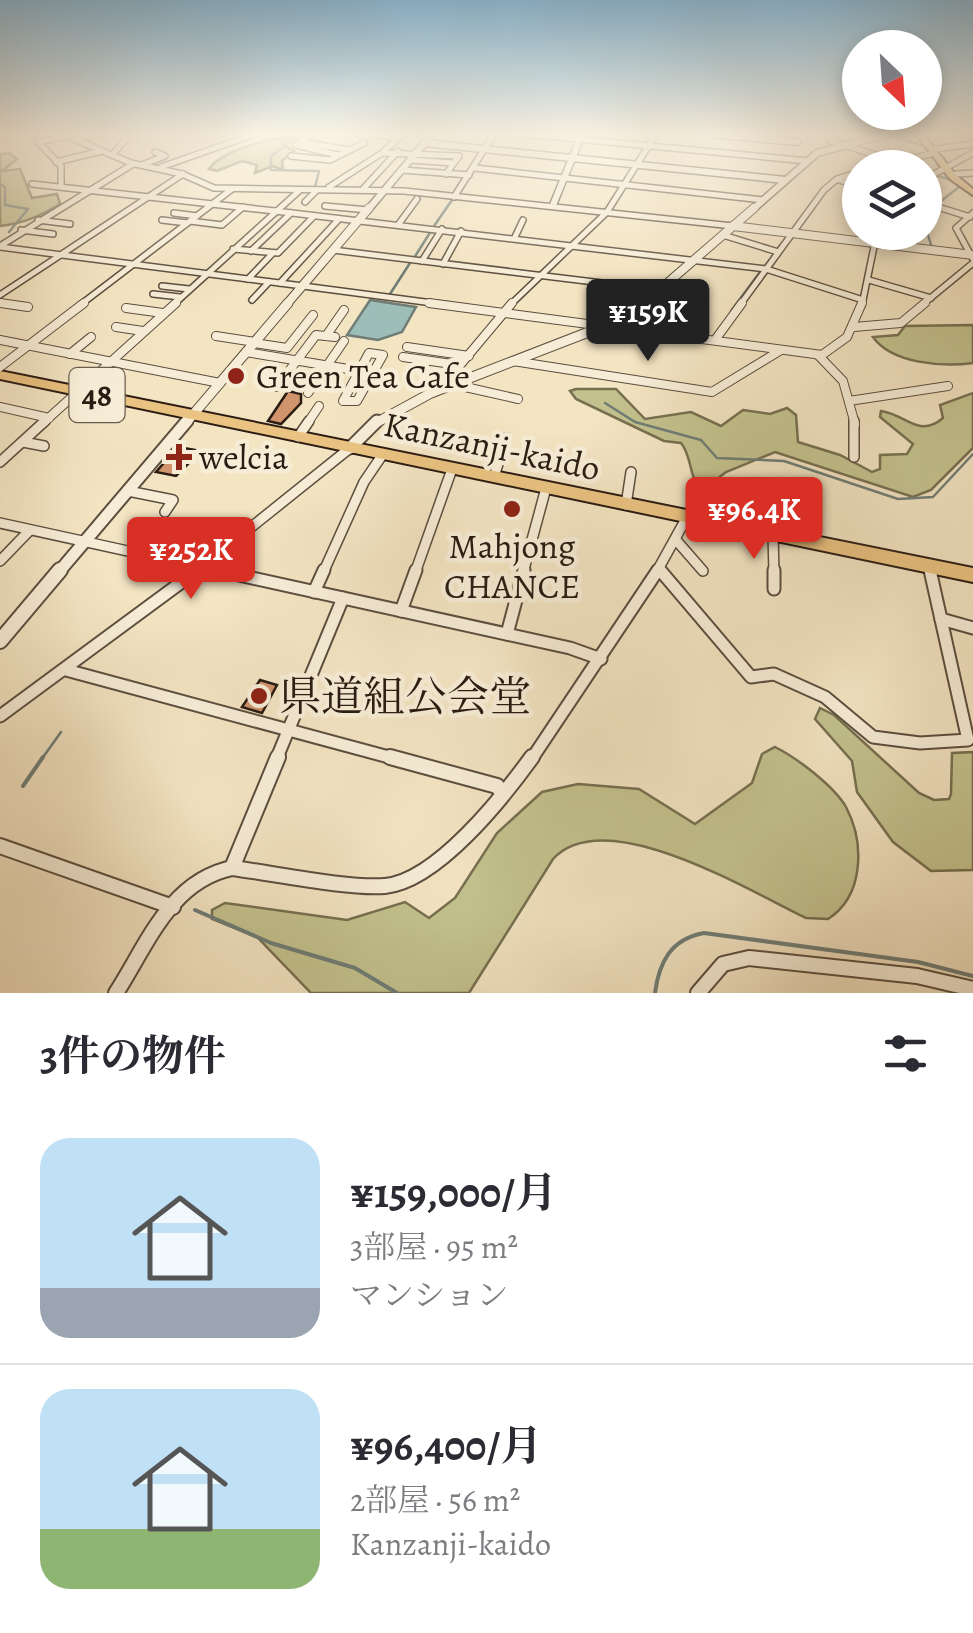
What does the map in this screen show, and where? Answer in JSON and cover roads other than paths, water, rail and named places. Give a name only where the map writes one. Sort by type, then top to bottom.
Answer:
[{"type":"main road","name":"Kanzanji-kaido","points":[[0,375],[973,574]]},
{"type":"street","points":[[61,180],[61,187]]},
{"type":"street","points":[[0,246],[105,180]]},
{"type":"street","points":[[0,295],[174,180]]},
{"type":"street","points":[[193,180],[202,186],[232,189],[385,190],[553,205],[842,241]]},
{"type":"street","points":[[288,190],[292,180]]},
{"type":"street","points":[[0,462],[301,191],[307,180]]},
{"type":"street","points":[[327,189],[340,180]]},
{"type":"street","points":[[363,189],[371,180]]},
{"type":"street","points":[[0,640],[393,180]]},
{"type":"street","points":[[454,197],[466,180]]},
{"type":"street","points":[[553,205],[564,180]]},
{"type":"street","points":[[594,180],[763,200]]},
{"type":"street","points":[[440,389],[438,386],[469,356],[504,312],[608,212],[627,180]]},
{"type":"street","points":[[0,716],[202,567],[378,421],[452,384],[630,316],[786,180]]},
{"type":"street","points":[[714,340],[836,180]]},
{"type":"street","points":[[32,184],[696,258],[766,269],[863,300]]},
{"type":"street","points":[[0,366],[232,189]]},
{"type":"street","points":[[305,202],[317,190]]},
{"type":"street","points":[[398,225],[417,200]]},
{"type":"street","points":[[340,202],[370,208]]},
{"type":"street","points":[[325,206],[370,208]]},
{"type":"street","points":[[162,220],[222,225],[243,207]]},
{"type":"street","points":[[942,207],[972,215]]},
{"type":"street","points":[[174,213],[191,220]]},
{"type":"street","points":[[251,251],[291,213]]},
{"type":"street","points":[[972,215],[956,228],[973,258]]},
{"type":"street","points":[[248,278],[314,216]]},
{"type":"street","points":[[280,283],[339,218]]},
{"type":"street","points":[[37,220],[70,224]]},
{"type":"street","points":[[515,238],[523,220]]},
{"type":"street","points":[[377,233],[384,224]]},
{"type":"street","points":[[422,261],[442,229]]},
{"type":"street","points":[[21,230],[53,234]]},
{"type":"street","points":[[443,264],[462,231]]},
{"type":"street","points":[[12,235],[31,238]]},
{"type":"street","points":[[723,235],[778,252]]},
{"type":"street","points":[[0,246],[818,355],[836,350],[854,326],[873,250]]},
{"type":"street","points":[[233,249],[272,254]]},
{"type":"street","points":[[333,250],[660,290]]},
{"type":"street","points":[[912,250],[973,258]]},
{"type":"street","points":[[854,326],[900,323],[973,258]]},
{"type":"street","points":[[868,280],[930,298]]},
{"type":"street","points":[[252,300],[269,282]]},
{"type":"street","points":[[162,286],[189,289]]},
{"type":"street","points":[[153,294],[180,297]]},
{"type":"street","points":[[0,303],[28,307]]},
{"type":"street","points":[[126,308],[163,313]]},
{"type":"street","points":[[308,393],[327,366],[344,310]]},
{"type":"street","points":[[216,336],[287,348],[314,315]]},
{"type":"street","points":[[116,328],[143,331]]},
{"type":"street","points":[[278,387],[316,334],[335,338]]},
{"type":"street","points":[[70,354],[91,337]]},
{"type":"street","points":[[0,340],[220,383]]},
{"type":"street","points":[[407,346],[469,356]]},
{"type":"street","points":[[513,361],[712,392],[781,350]]},
{"type":"street","points":[[246,352],[373,373]]},
{"type":"street","points":[[369,353],[383,355],[356,400],[344,402],[358,370],[369,353]]},
{"type":"street","points":[[818,355],[843,381],[857,432],[854,457]]},
{"type":"street","points":[[402,356],[459,366]]},
{"type":"street","points":[[564,385],[566,371]]},
{"type":"street","points":[[452,384],[518,399]]},
{"type":"street","points":[[849,401],[948,386]]},
{"type":"street","points":[[298,437],[320,406]]},
{"type":"street","points":[[0,407],[49,418]]},
{"type":"street","points":[[494,477],[506,438]]},
{"type":"street","points":[[23,442],[44,446]]},
{"type":"street","points":[[314,592],[364,482],[383,454]]},
{"type":"street","points":[[401,611],[452,469]]},
{"type":"street","points":[[626,505],[630,472]]},
{"type":"street","points":[[507,634],[546,488]]},
{"type":"street","points":[[128,492],[174,500],[165,512]]},
{"type":"street","points":[[116,993],[173,908],[203,876],[232,868],[398,884],[456,844],[570,708],[659,569],[687,517]]},
{"type":"street","points":[[0,523],[507,634],[601,659]]},
{"type":"street","points":[[0,561],[30,530]]},
{"type":"street","points":[[773,535],[774,589]]},
{"type":"street","points":[[676,540],[704,571]]},
{"type":"street","points":[[659,569],[748,674],[756,678],[774,674],[825,697],[873,738],[920,743],[968,740],[929,566]]},
{"type":"street","points":[[232,868],[343,598]]},
{"type":"street","points":[[941,619],[973,628]]},
{"type":"street","points":[[66,670],[502,792]]},
{"type":"street","points":[[0,846],[173,908]]},
{"type":"street","points":[[698,993],[724,964],[749,958],[917,976],[973,989]]},
{"type":"water","points":[[370,300],[416,307],[402,332],[378,340],[347,335]]},
{"type":"waterway","points":[[315,187],[317,180]]},
{"type":"waterway","points":[[0,184],[5,187],[5,205],[28,209],[9,232]]},
{"type":"waterway","points":[[942,200],[959,187]]},
{"type":"waterway","points":[[434,226],[452,200]]},
{"type":"waterway","points":[[414,258],[431,231]]},
{"type":"waterway","points":[[777,249],[788,236]]},
{"type":"waterway","points":[[765,266],[775,253]]},
{"type":"waterway","points":[[390,294],[410,263]]},
{"type":"waterway","points":[[731,311],[760,272]]},
{"type":"waterway","points":[[605,403],[635,422],[701,440],[717,458],[784,461],[898,499],[933,497],[973,454]]},
{"type":"waterway","points":[[41,760],[61,732]]},
{"type":"waterway","points":[[23,786],[43,757]]},
{"type":"waterway","points":[[195,910],[271,943],[355,968],[397,993]]},
{"type":"waterway","points":[[655,993],[660,971],[675,946],[704,933],[918,962],[973,976]]},
{"type":"place","name":"Green Tea Cafe","points":[[236,376]]},
{"type":"place","name":"welcia","points":[[179,457]]},
{"type":"place","name":"Mahjong CHANCE","points":[[512,509]]},
{"type":"place","name":"県道組公会堂","points":[[259,696]]}]
